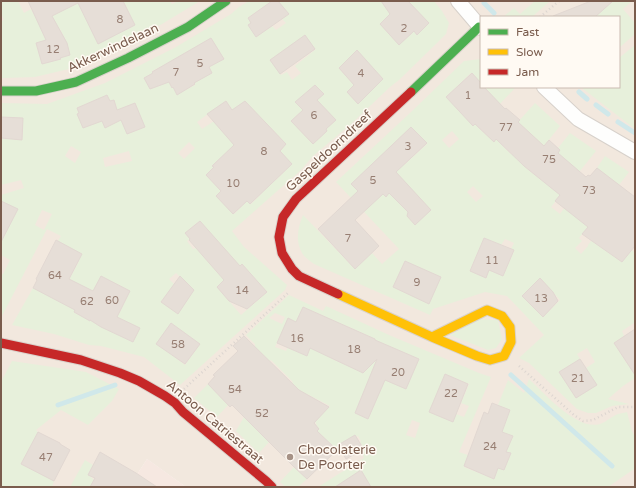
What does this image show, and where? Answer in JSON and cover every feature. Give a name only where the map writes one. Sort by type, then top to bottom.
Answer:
[{"type":"street","name":"Akkerwindelaan","points":[[1,91],[36,91],[76,82],[128,58],[188,27],[226,1]]},
{"type":"street","points":[[458,1],[480,27]]},
{"type":"street","name":"Gaspeldoorndreef","points":[[480,27],[296,199],[284,217],[279,238],[282,253],[292,269],[299,276],[477,356],[490,360],[504,356]]},
{"type":"street","points":[[545,88],[578,119],[635,152]]},
{"type":"street","points":[[432,337],[487,310],[502,316],[510,326],[511,342],[504,356]]},
{"type":"street","name":"Antoon Catriestraat","points":[[1,343],[67,357],[108,368],[148,385],[172,400],[183,412],[272,487]]},
{"type":"path","points":[[541,16],[559,1]]},
{"type":"path","points":[[172,400],[290,290],[299,276]]},
{"type":"path","points":[[504,356],[517,364],[574,415],[583,421],[593,420],[618,407],[635,407]]},
{"type":"shaded area","points":[[1,1],[635,1],[635,487],[186,487],[147,459],[129,487],[1,487]]},
{"type":"shaded area","points":[[147,459],[186,487],[129,487]]},
{"type":"green space","points":[[1,1],[18,1],[24,13],[31,9],[38,22],[82,1],[170,1],[172,4],[178,1],[200,1],[162,24],[81,65],[35,77],[1,78],[1,21],[4,20],[1,13]],"holes":[[[125,4],[135,25],[98,44],[88,23]],[[60,29],[67,43],[70,55],[42,64],[36,43],[48,40],[46,33]]]},
{"type":"green space","points":[[249,1],[272,1],[248,18],[251,23],[249,25],[256,37],[272,26],[276,30],[286,23],[282,19],[289,14],[274,1],[434,1],[449,23],[446,34],[399,80],[313,156],[300,171],[232,231],[244,247],[287,285],[285,290],[180,385],[144,357],[101,346],[89,345],[54,334],[12,325],[33,288],[57,300],[79,261],[67,255],[58,241],[61,236],[47,229],[1,318],[1,274],[3,274],[10,260],[1,255],[1,242],[15,215],[1,208],[1,195],[24,188],[21,180],[1,185],[1,138],[22,140],[23,118],[1,117],[1,103],[47,104],[105,83],[176,47],[231,14]],"holes":[[[412,6],[429,23],[417,35],[414,31],[399,45],[380,24],[396,10]],[[305,36],[316,49],[295,66],[301,73],[292,80],[287,72],[281,75],[270,60]],[[211,38],[224,59],[209,67],[212,73],[194,83],[195,85],[177,94],[167,79],[159,86],[150,89],[144,78],[153,73],[152,71]],[[357,51],[383,79],[358,104],[347,92],[354,85],[339,68]],[[315,85],[323,94],[317,100],[309,90]],[[308,91],[336,120],[313,144],[291,121],[303,110],[296,102]],[[107,95],[110,101],[114,100],[117,110],[135,103],[145,127],[128,134],[121,120],[105,127],[102,121],[83,128],[77,108]],[[226,101],[232,109],[202,129],[197,122]],[[265,122],[286,144],[280,151],[291,164],[276,180],[248,150],[257,129]],[[189,142],[195,148],[184,159],[178,153]],[[71,146],[81,152],[75,163],[65,156]],[[129,151],[132,161],[105,167],[103,158]],[[225,154],[262,193],[251,204],[247,201],[234,214],[216,196],[221,191],[206,175],[214,167],[213,165]],[[42,210],[52,214],[44,230],[35,225]],[[198,222],[203,228],[209,263],[196,248],[193,249],[187,241],[190,239],[185,233]],[[242,264],[267,292],[241,315],[217,287]],[[176,273],[187,283],[178,314],[161,302],[174,284],[169,279]],[[101,276],[108,280],[107,282],[117,284],[130,291],[120,312],[90,321],[74,312],[87,288],[93,291]],[[171,323],[200,344],[185,365],[156,344]]]},
{"type":"green space","points":[[535,1],[550,1],[533,16],[504,16],[514,8],[520,14]]},
{"type":"green space","points":[[613,1],[632,1],[623,9],[635,23],[635,34],[620,47],[620,16],[596,16]]},
{"type":"green space","points":[[635,45],[635,129],[582,88],[620,88],[620,57]]},
{"type":"green space","points":[[480,59],[480,82],[471,73],[446,97],[489,93],[485,88],[515,88],[478,127],[494,142],[496,139],[511,154],[530,134],[518,122],[535,103],[560,126],[526,168],[540,179],[560,150],[558,148],[570,133],[596,151],[551,207],[560,214],[570,200],[588,227],[579,238],[582,241],[575,248],[581,254],[615,209],[601,247],[622,262],[632,250],[635,253],[635,324],[634,323],[622,331],[624,336],[614,343],[627,364],[635,359],[635,378],[608,399],[629,404],[612,406],[596,413],[588,413],[577,409],[529,363],[519,358],[544,335],[507,296],[485,292],[433,309],[430,315],[314,264],[302,253],[298,244],[298,234],[303,215],[355,269],[372,253],[382,264],[399,249],[336,182],[464,61]],"holes":[[[411,127],[427,144],[404,165],[389,149]],[[452,131],[459,139],[449,148],[442,140]],[[473,186],[483,196],[476,202],[467,192]],[[484,238],[501,245],[505,239],[514,243],[511,249],[514,251],[503,276],[489,270],[486,278],[470,271]],[[405,261],[429,303],[393,287]],[[540,278],[560,300],[543,317],[522,296]],[[587,348],[595,362],[586,368],[597,385],[576,398],[559,372],[580,359],[577,354]]]},
{"type":"green space","points":[[605,156],[629,172],[619,185],[597,168]]},
{"type":"green space","points":[[289,295],[323,311],[326,306],[389,335],[491,377],[459,452],[468,455],[464,467],[494,479],[498,468],[504,470],[510,454],[506,452],[512,436],[495,430],[504,426],[510,410],[498,405],[508,380],[524,393],[529,379],[571,417],[591,425],[600,424],[616,415],[627,412],[635,437],[635,471],[634,469],[608,487],[371,487],[361,471],[340,487],[318,487],[364,458],[360,449],[363,447],[360,442],[361,441],[358,436],[339,445],[330,452],[319,442],[324,437],[317,431],[319,429],[315,421],[330,406],[307,394],[298,404],[281,394],[293,382],[271,360],[259,371],[244,357],[255,346],[255,344],[246,335]],"holes":[[[303,307],[324,316],[307,356],[288,347],[286,351],[275,347],[285,326],[293,329]],[[275,313],[285,317],[282,324],[269,318]],[[347,326],[375,339],[360,371],[332,359]],[[396,349],[419,359],[406,389],[381,378]],[[445,374],[469,384],[461,403],[469,406],[464,417],[456,414],[453,421]],[[361,397],[375,404],[368,419],[355,413]],[[412,420],[420,423],[415,438],[406,435]]]},
{"type":"green space","points":[[480,319],[498,320],[502,339],[496,348],[488,350],[450,335]]},
{"type":"green space","points":[[12,361],[86,372],[119,389],[112,401],[88,425],[61,410],[36,430],[38,432],[21,464],[54,481],[52,487],[1,487],[1,382]]},
{"type":"green space","points":[[208,384],[228,405],[217,417],[194,398]]},
{"type":"green space","points":[[244,417],[269,442],[259,453],[236,431]]},
{"type":"green space","points":[[85,460],[93,465],[88,474],[94,480],[90,487],[70,487]]},
{"type":"green space","points":[[294,467],[307,479],[298,487],[286,487],[280,482]]},
{"type":"building","points":[[28,1],[123,1],[135,25],[98,44],[78,3],[52,16],[67,43],[70,55],[42,64],[36,43],[46,40]]},
{"type":"building","points":[[272,1],[278,1],[289,14],[256,37],[248,25],[251,23],[248,18]]},
{"type":"building","points":[[381,1],[408,1],[429,23],[417,35],[414,31],[399,45],[380,24],[390,14]]},
{"type":"building","points":[[591,1],[613,1],[596,16],[553,16]]},
{"type":"building","points":[[305,35],[315,49],[280,74],[270,60]]},
{"type":"building","points":[[211,38],[224,59],[209,67],[212,73],[177,95],[169,82],[150,89],[144,78]]},
{"type":"building","points":[[357,50],[383,79],[358,104],[347,92],[354,85],[339,68]]},
{"type":"building","points":[[472,73],[480,82],[480,88],[485,88],[505,109],[506,108],[520,120],[518,122],[544,146],[549,140],[560,150],[558,153],[586,177],[588,175],[590,176],[597,168],[635,197],[635,246],[622,262],[582,234],[588,227],[555,201],[560,195],[524,166],[496,139],[494,142],[475,124],[473,126],[446,97]]},
{"type":"building","points":[[315,85],[324,94],[317,100],[336,120],[313,144],[291,121],[303,110],[295,102]]},
{"type":"building","points":[[107,95],[110,101],[114,100],[117,110],[135,103],[145,127],[127,134],[121,120],[105,128],[102,121],[83,128],[77,114],[79,113],[77,108]]},
{"type":"building","points":[[226,101],[232,110],[245,101],[286,144],[280,151],[292,164],[250,204],[247,201],[233,214],[216,196],[221,191],[206,175],[214,167],[212,166],[234,145],[207,114]]},
{"type":"building","points":[[1,117],[23,118],[22,140],[1,138]]},
{"type":"building","points":[[411,127],[427,143],[396,172],[431,210],[415,225],[407,216],[408,212],[389,193],[386,197],[383,194],[355,220],[379,246],[355,269],[318,229],[358,191],[351,184]]},
{"type":"building","points":[[1,201],[18,209],[1,242]]},
{"type":"building","points":[[200,221],[240,266],[242,264],[267,292],[247,309],[229,301],[217,287],[224,280],[189,240],[190,239],[185,233]]},
{"type":"building","points":[[484,238],[514,250],[503,276],[489,270],[486,278],[470,271]]},
{"type":"building","points":[[56,240],[82,254],[69,279],[93,291],[101,276],[130,291],[117,317],[140,328],[133,342],[101,327],[74,312],[75,310],[33,288]]},
{"type":"building","points":[[405,261],[441,277],[429,304],[393,287]]},
{"type":"building","points":[[180,276],[194,290],[178,314],[161,302]]},
{"type":"building","points":[[540,278],[553,292],[558,301],[543,317],[522,296]]},
{"type":"building","points":[[303,307],[419,359],[406,389],[385,380],[368,419],[355,413],[377,359],[363,373],[310,348],[307,356],[277,343],[288,318],[296,322]]},
{"type":"building","points":[[171,323],[200,344],[185,364],[156,344]]},
{"type":"building","points":[[635,329],[635,375],[614,343]]},
{"type":"building","points":[[244,336],[299,390],[329,407],[314,423],[319,429],[317,431],[337,450],[307,479],[232,405],[230,407],[208,384],[215,376],[213,375],[238,351],[233,346]]},
{"type":"building","points":[[580,359],[597,385],[576,398],[559,372]]},
{"type":"building","points":[[445,374],[468,384],[453,422],[429,412]]},
{"type":"building","points":[[492,403],[510,410],[502,432],[513,436],[506,452],[511,453],[504,470],[498,468],[494,479],[464,466],[484,412],[488,414]]},
{"type":"building","points":[[38,432],[70,450],[54,481],[21,464]]},
{"type":"building","points":[[355,435],[363,448],[346,459],[338,445]]},
{"type":"building","points":[[100,452],[157,487],[90,487],[95,478],[88,475]]},
{"type":"building","points":[[361,470],[371,487],[335,487]]},
{"type":"waterway","points":[[484,3],[494,13]]},
{"type":"waterway","points":[[579,92],[587,99]]},
{"type":"waterway","points":[[596,105],[608,114]]},
{"type":"waterway","points":[[618,122],[635,133]]},
{"type":"waterway","points":[[511,375],[612,466]]},
{"type":"waterway","points":[[58,405],[115,385]]},
{"type":"traffic: fast","points":[[1,91],[36,91],[76,82],[128,58],[188,27],[226,1]]},
{"type":"traffic: fast","points":[[411,92],[479,27]]},
{"type":"traffic: slow","points":[[338,294],[432,337],[490,360],[504,356],[511,342],[510,327],[502,316],[487,310],[432,337]]},
{"type":"traffic: jam","points":[[338,294],[299,276],[292,269],[282,253],[279,237],[283,217],[296,199],[411,92]]},
{"type":"traffic: jam","points":[[1,343],[81,360],[139,381],[175,403],[183,412],[272,487]]},
{"type":"place","name":"Chocolaterie De Poorter","points":[[290,457]]}]
